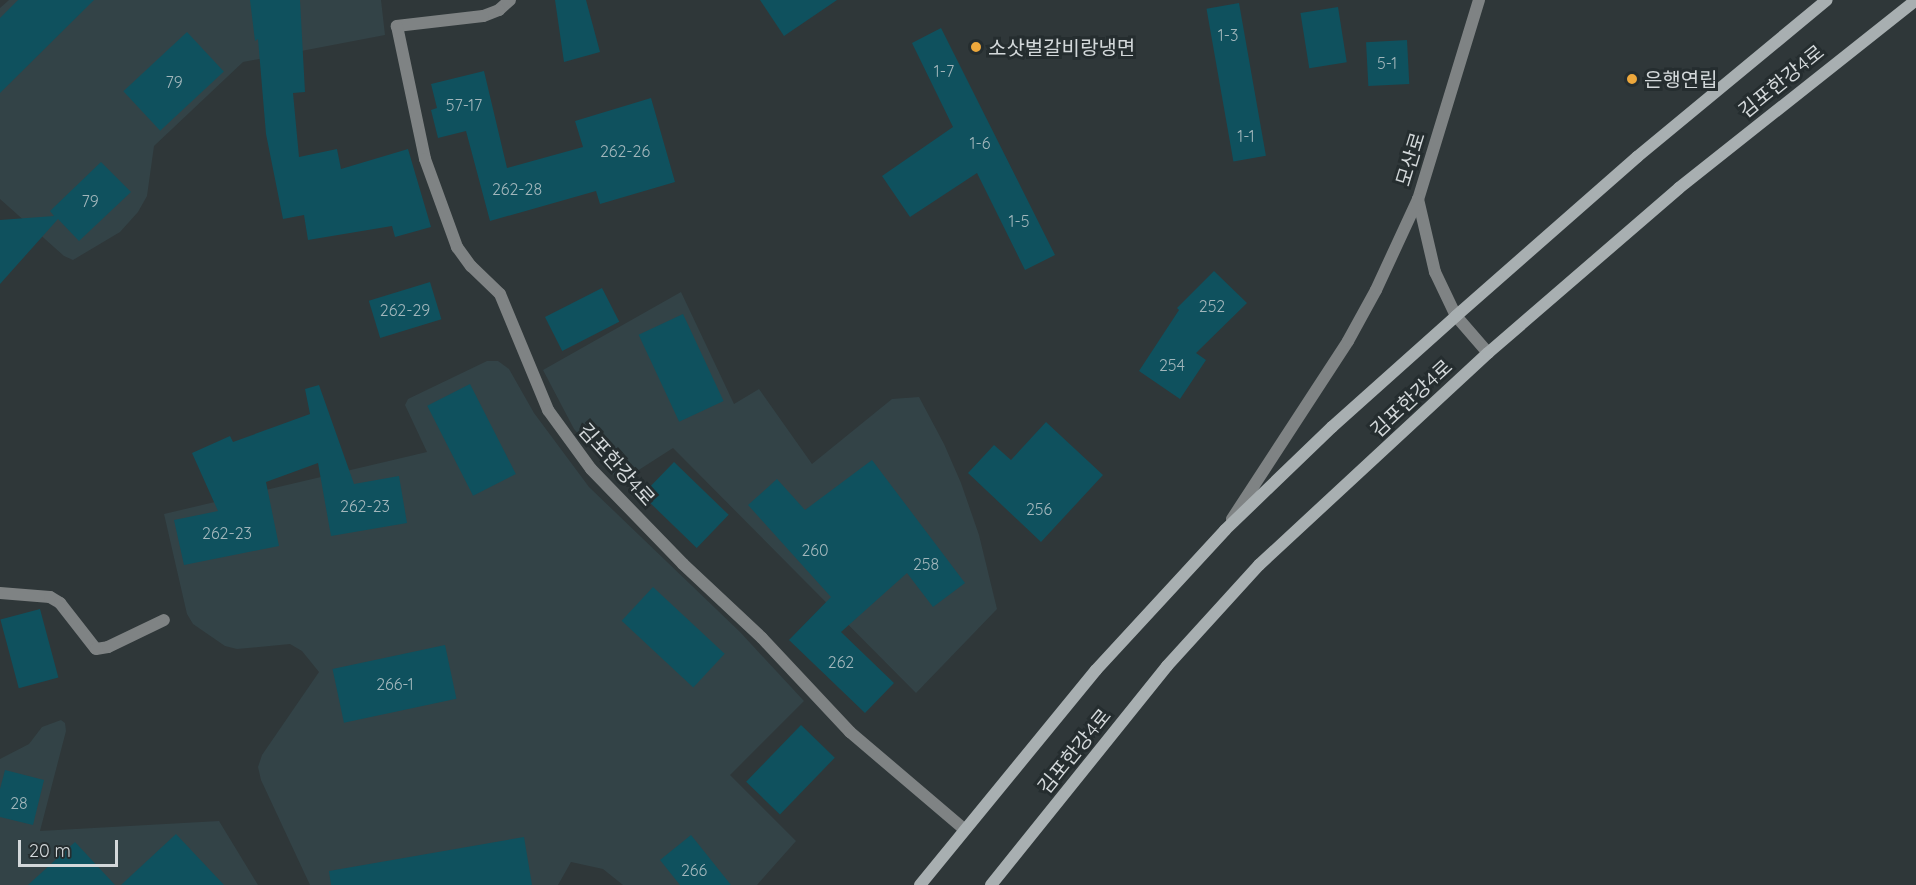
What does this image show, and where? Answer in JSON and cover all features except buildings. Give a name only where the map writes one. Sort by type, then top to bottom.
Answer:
[{"type":"street","name":"김포한강4로","points":[[510,0],[499,10],[483,16],[398,26],[425,159],[457,247],[471,266],[500,294],[533,378],[548,410],[568,441],[630,508],[762,638],[850,732],[964,829]]},
{"type":"street","name":"모산로","points":[[1479,0],[1418,199],[1435,272],[1456,316],[1488,354]]},
{"type":"street","name":"김포한강4로","points":[[920,885],[1096,670],[1225,530],[1332,427],[1456,316],[1637,157],[1827,0]]},
{"type":"street","name":"김포한강4로","points":[[991,885],[1167,666],[1251,573],[1488,354],[1679,188],[1916,0]]},
{"type":"street","points":[[1225,530],[1348,341],[1376,290],[1418,199]]},
{"type":"street","points":[[0,593],[50,597],[60,603],[96,649],[108,647],[164,620]]},
{"type":"shaded area","points":[[9,0],[381,0],[385,35],[243,62],[154,146],[147,196],[138,212],[120,232],[73,260],[64,256],[0,199],[0,8]]},
{"type":"shaded area","points":[[681,292],[734,404],[759,389],[812,464],[892,399],[919,397],[944,444],[961,483],[979,535],[997,609],[916,693],[673,448],[620,482],[574,429],[543,370]]},
{"type":"shaded area","points":[[487,361],[498,361],[509,369],[534,413],[589,487],[740,632],[804,701],[730,775],[796,841],[757,885],[623,885],[603,869],[571,862],[558,885],[310,885],[261,780],[258,767],[262,755],[319,672],[302,651],[290,644],[237,649],[225,646],[193,624],[187,614],[164,514],[427,452],[405,405],[408,399]]},
{"type":"shaded area","points":[[61,720],[65,723],[66,731],[40,831],[219,821],[258,885],[0,885],[0,759],[29,744],[42,727]]},
{"type":"place","name":"소삿벌갈비랑냉면","points":[[976,47]]},
{"type":"place","name":"은행연립","points":[[1632,79]]}]
